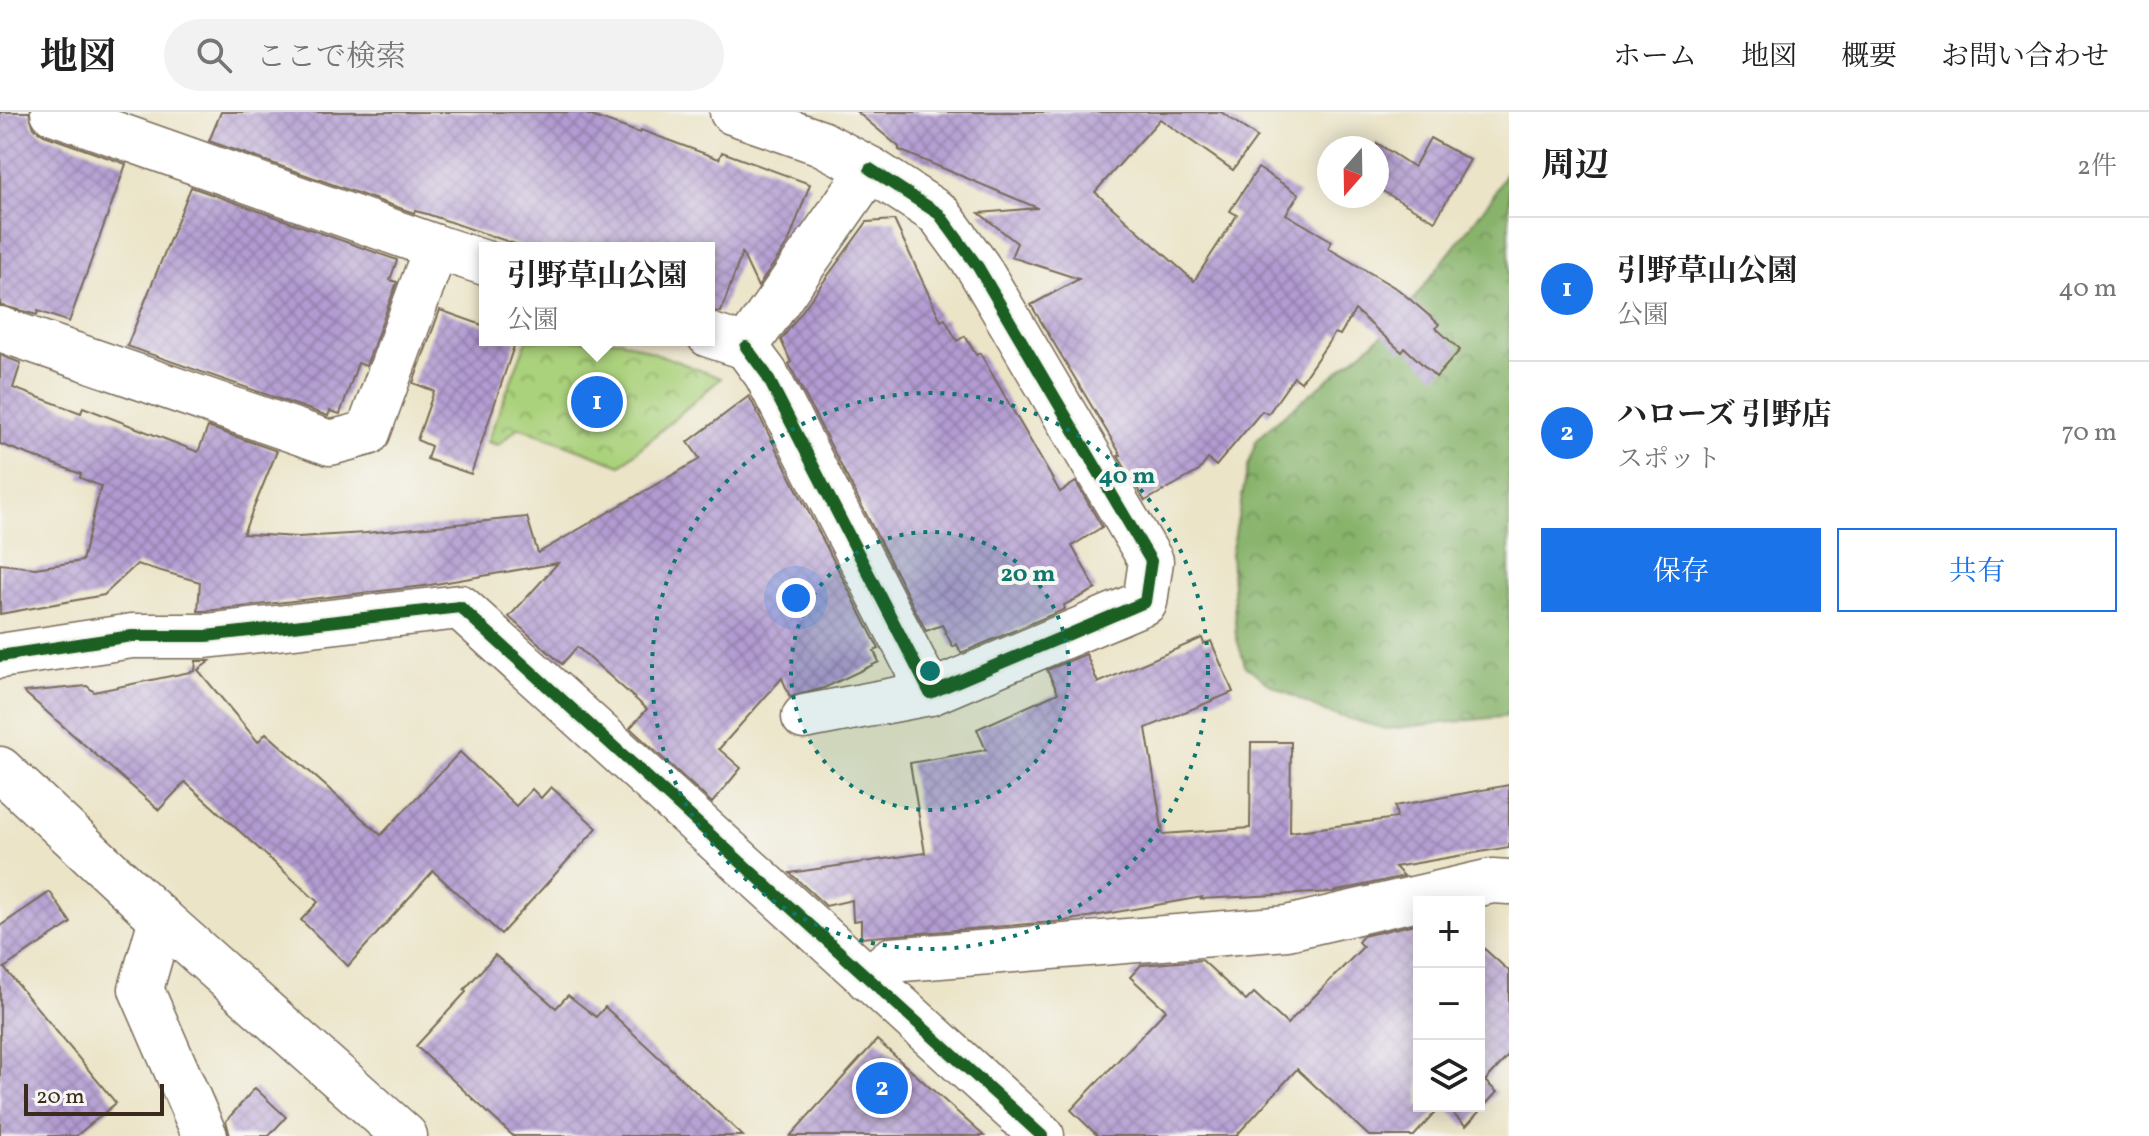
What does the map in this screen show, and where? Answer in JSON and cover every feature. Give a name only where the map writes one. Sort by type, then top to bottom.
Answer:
[{"type":"street","points":[[53,112],[479,261]]},
{"type":"street","points":[[732,112],[821,143],[870,169],[939,214],[978,267],[1151,561],[1145,602],[930,693],[804,717]]},
{"type":"street","points":[[870,169],[727,341],[766,374],[930,693]]},
{"type":"street","points":[[0,329],[330,443],[368,433],[436,247]]},
{"type":"street","points":[[0,656],[132,636],[206,636],[460,607],[1042,1136]]},
{"type":"street","points":[[0,769],[161,919],[405,1136]]},
{"type":"street","points":[[868,979],[891,960],[1287,928],[1492,881],[1509,882]]},
{"type":"street","points":[[161,919],[141,989],[205,1136]]},
{"type":"green space","points":[[1509,166],[1509,716],[1386,729],[1325,712],[1269,684],[1245,665],[1236,636],[1231,554],[1248,466],[1256,441],[1273,424],[1391,328],[1492,198]]},
{"type":"green space","points":[[525,346],[637,346],[721,378],[621,465],[519,427],[498,445],[487,442]]},
{"type":"building","points":[[0,112],[29,112],[34,128],[44,135],[126,164],[69,322],[38,311],[37,315],[0,305]]},
{"type":"building","points":[[221,112],[580,112],[640,133],[641,130],[719,159],[722,152],[810,184],[789,241],[758,287],[742,253],[721,312],[715,312],[715,242],[509,242],[427,214],[414,213],[209,141]]},
{"type":"building","points":[[857,112],[1221,112],[1257,137],[1233,170],[1160,119],[1095,192],[1194,281],[1237,215],[1230,211],[1258,168],[1299,194],[1286,214],[1332,241],[1328,248],[1399,290],[1439,324],[1436,328],[1460,350],[1436,377],[1405,348],[1402,352],[1355,310],[1340,335],[1335,333],[1301,382],[1294,377],[1268,414],[1262,411],[1216,466],[1208,459],[1199,471],[1145,501],[1031,305],[1079,279],[1011,257],[1017,243],[979,213],[1038,208],[899,150]]},
{"type":"building","points":[[1430,138],[1470,160],[1435,221],[1389,195],[1389,151],[1414,167]]},
{"type":"building","points":[[191,187],[397,260],[390,280],[397,282],[366,366],[358,363],[340,414],[330,411],[328,416],[127,346]]},
{"type":"building","points":[[894,220],[941,321],[945,319],[957,341],[965,336],[976,355],[980,353],[1060,492],[1076,482],[1102,527],[1072,546],[1096,589],[1064,605],[1065,609],[961,653],[957,644],[953,647],[942,625],[926,631],[789,364],[791,362],[781,340],[867,222]]},
{"type":"building","points":[[440,310],[479,324],[479,346],[514,346],[471,474],[427,459],[431,446],[417,440],[434,391],[413,383]]},
{"type":"building","points":[[0,355],[21,363],[13,388],[81,413],[83,407],[198,452],[208,427],[277,451],[243,534],[298,537],[366,533],[527,517],[538,553],[700,459],[688,442],[749,396],[879,649],[874,651],[879,662],[824,688],[790,697],[782,678],[719,749],[741,768],[712,803],[630,728],[647,709],[577,647],[562,664],[509,617],[558,563],[424,586],[205,611],[198,611],[200,582],[137,564],[104,595],[0,614],[0,564],[35,568],[82,561],[101,486],[80,478],[81,474],[0,444]]},
{"type":"building","points":[[1202,638],[1204,644],[1211,641],[1233,692],[1146,728],[1163,834],[1250,828],[1251,742],[1291,742],[1290,832],[1397,818],[1395,806],[1509,785],[1509,847],[1395,867],[1404,876],[1333,892],[1202,897],[1065,921],[861,938],[861,920],[853,921],[852,900],[826,906],[790,873],[925,853],[910,763],[986,750],[977,729],[1058,693],[1047,670],[1086,654],[1098,683]]},
{"type":"building","points":[[196,661],[210,661],[198,670],[258,742],[266,733],[381,835],[460,752],[516,806],[532,789],[541,798],[551,787],[597,828],[501,934],[433,871],[348,966],[301,920],[318,902],[185,782],[159,810],[24,692],[87,686],[94,692],[195,671]]},
{"type":"building","points":[[50,892],[71,923],[4,968],[116,1103],[76,1136],[0,1136],[0,926]]},
{"type":"building","points":[[1413,924],[1413,1112],[1436,1112],[1414,1136],[1369,1136],[1297,1069],[1236,1136],[1098,1136],[1071,1110],[1166,1010],[1130,977],[1141,965],[1202,960],[1246,1001],[1254,993],[1287,1024],[1363,947],[1358,942],[1363,936]]},
{"type":"building","points":[[1485,949],[1509,971],[1509,1055],[1485,1081]]},
{"type":"building","points":[[495,955],[556,1008],[568,995],[596,1017],[605,1007],[743,1136],[513,1136],[416,1046]]},
{"type":"building","points":[[877,1040],[984,1136],[790,1136]]},
{"type":"building","points":[[1485,1081],[1497,1092],[1485,1105]]},
{"type":"building","points":[[255,1088],[286,1117],[269,1136],[230,1136],[226,1121]]},
{"type":"building","points":[[1451,1112],[1479,1112],[1466,1126]]},
{"type":"cycle path","points":[[746,347],[766,374],[930,693],[1145,602],[1151,561],[978,267],[939,214],[870,169]]},
{"type":"cycle path","points":[[0,656],[132,636],[206,636],[460,607],[1042,1136]]},
{"type":"place","name":"引野草山公園","points":[[597,402]]},
{"type":"place","name":"ハローズ 引野店","points":[[882,1088]]}]
